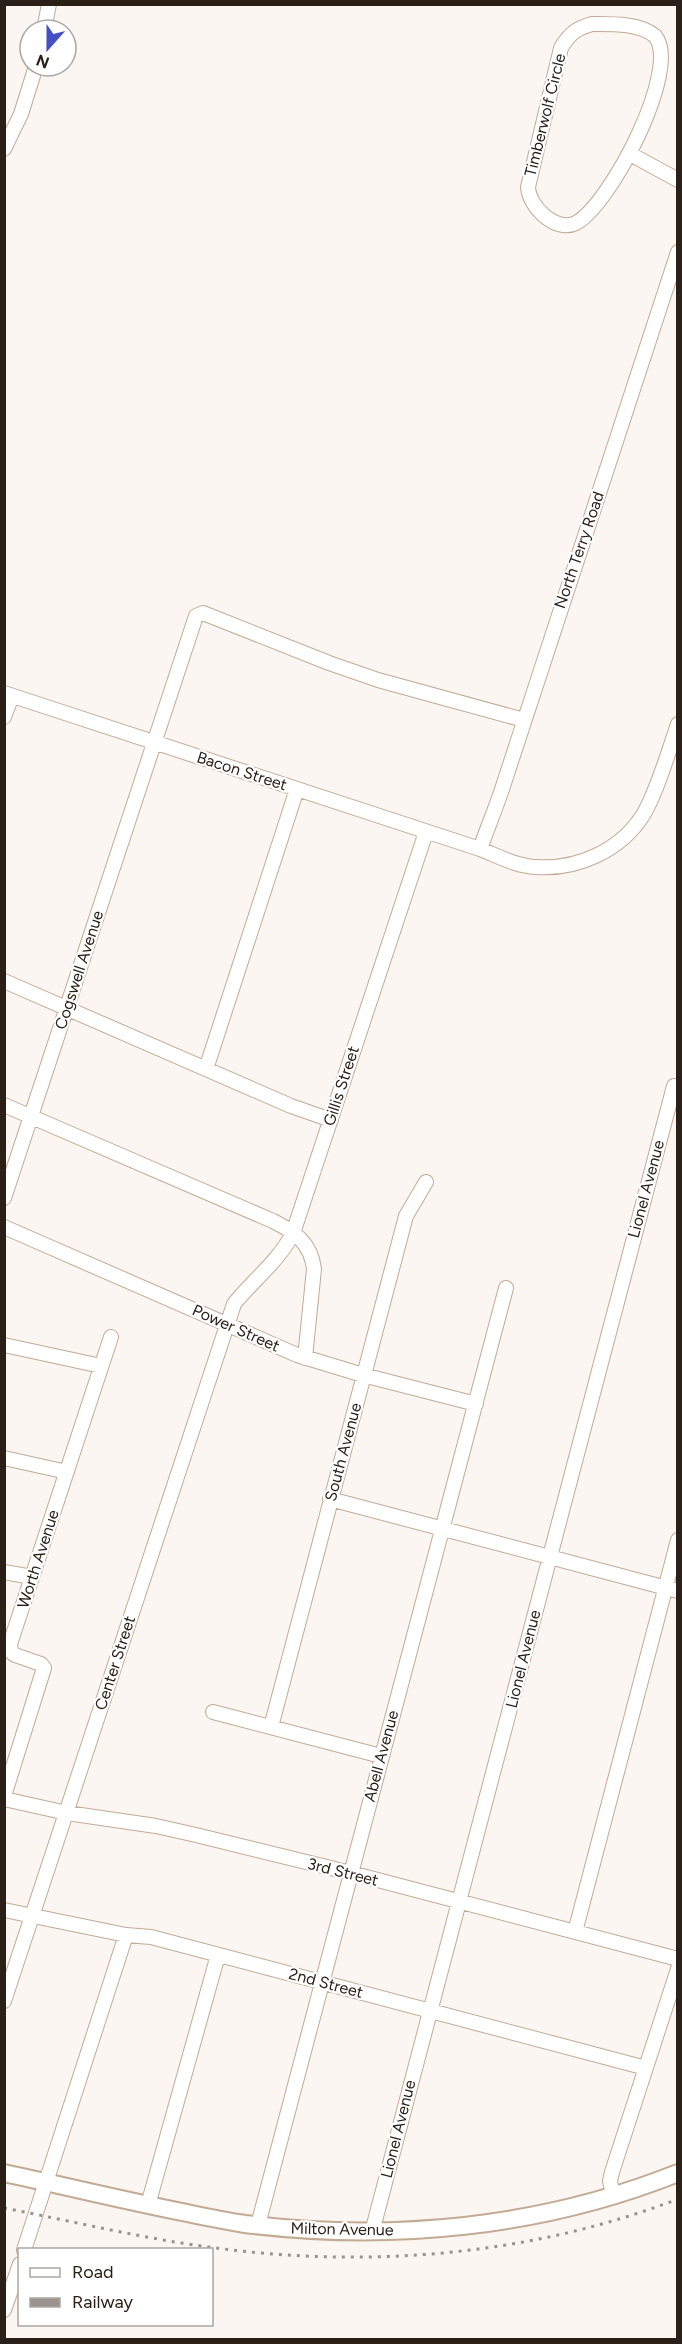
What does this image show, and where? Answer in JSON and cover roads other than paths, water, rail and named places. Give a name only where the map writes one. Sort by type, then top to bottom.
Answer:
[{"type":"main road","name":"Milton Avenue","points":[[4,2173],[148,2205],[258,2225],[307,2230],[372,2232],[431,2230],[486,2224],[553,2212],[640,2188],[678,2173]]},
{"type":"street","name":"Timberwolf Circle","points":[[592,24],[638,28],[654,35],[664,51],[664,68],[660,87],[632,155],[587,216],[575,224],[561,225],[548,219],[530,201],[528,187],[531,167],[556,64],[568,36],[578,28],[592,24]]},
{"type":"street","points":[[4,149],[21,114],[32,78]]},
{"type":"street","points":[[632,155],[678,180]]},
{"type":"street","name":"North Terry Road","points":[[480,849],[505,783],[678,252]]},
{"type":"street","name":"Cogswell Avenue","points":[[4,1198],[196,616],[203,613],[378,680],[524,720]]},
{"type":"street","points":[[4,717],[8,694]]},
{"type":"street","name":"Bacon Street","points":[[8,694],[480,849],[514,863],[537,867],[570,864],[588,859],[614,846],[635,827],[645,813],[678,724]]},
{"type":"street","points":[[206,1069],[297,789]]},
{"type":"street","name":"Gillis Street","points":[[227,1324],[234,1304],[288,1242],[293,1233],[426,831]]},
{"type":"street","points":[[4,981],[291,1106],[331,1120]]},
{"type":"street","name":"Lionel Avenue","points":[[372,2232],[674,1086]]},
{"type":"street","points":[[4,1105],[273,1221],[293,1233],[312,1254],[314,1269],[305,1358]]},
{"type":"street","name":"South Avenue","points":[[271,1727],[406,1216],[426,1182]]},
{"type":"street","name":"Power Street","points":[[4,1227],[305,1358],[476,1404]]},
{"type":"street","name":"Abell Avenue","points":[[258,2225],[506,1288]]},
{"type":"street","name":"Center Street","points":[[4,2001],[227,1324]]},
{"type":"street","name":"Worth Avenue","points":[[4,1797],[44,1668],[41,1664],[11,1652],[10,1644],[111,1337]]},
{"type":"street","points":[[4,1345],[101,1366]]},
{"type":"street","points":[[4,1458],[67,1472]]},
{"type":"street","points":[[330,1499],[671,1589]]},
{"type":"street","points":[[575,1932],[671,1589],[678,1540]]},
{"type":"street","points":[[4,1572],[32,1577]]},
{"type":"street","points":[[213,1712],[381,1756]]},
{"type":"street","name":"3rd Street","points":[[4,1797],[67,1813],[156,1826],[351,1873],[678,1959]]},
{"type":"street","name":"2nd Street","points":[[4,1910],[126,1935],[151,1937],[646,2068]]},
{"type":"street","points":[[25,2248],[126,1935]]},
{"type":"street","points":[[148,2205],[218,1955]]},
{"type":"street","points":[[613,2196],[610,2181],[612,2172],[678,1969]]},
{"type":"street","points":[[4,2310],[18,2270]]},
{"type":"railway","points":[[4,2208],[209,2247],[268,2254],[387,2257],[446,2253],[564,2234],[678,2199]]}]
